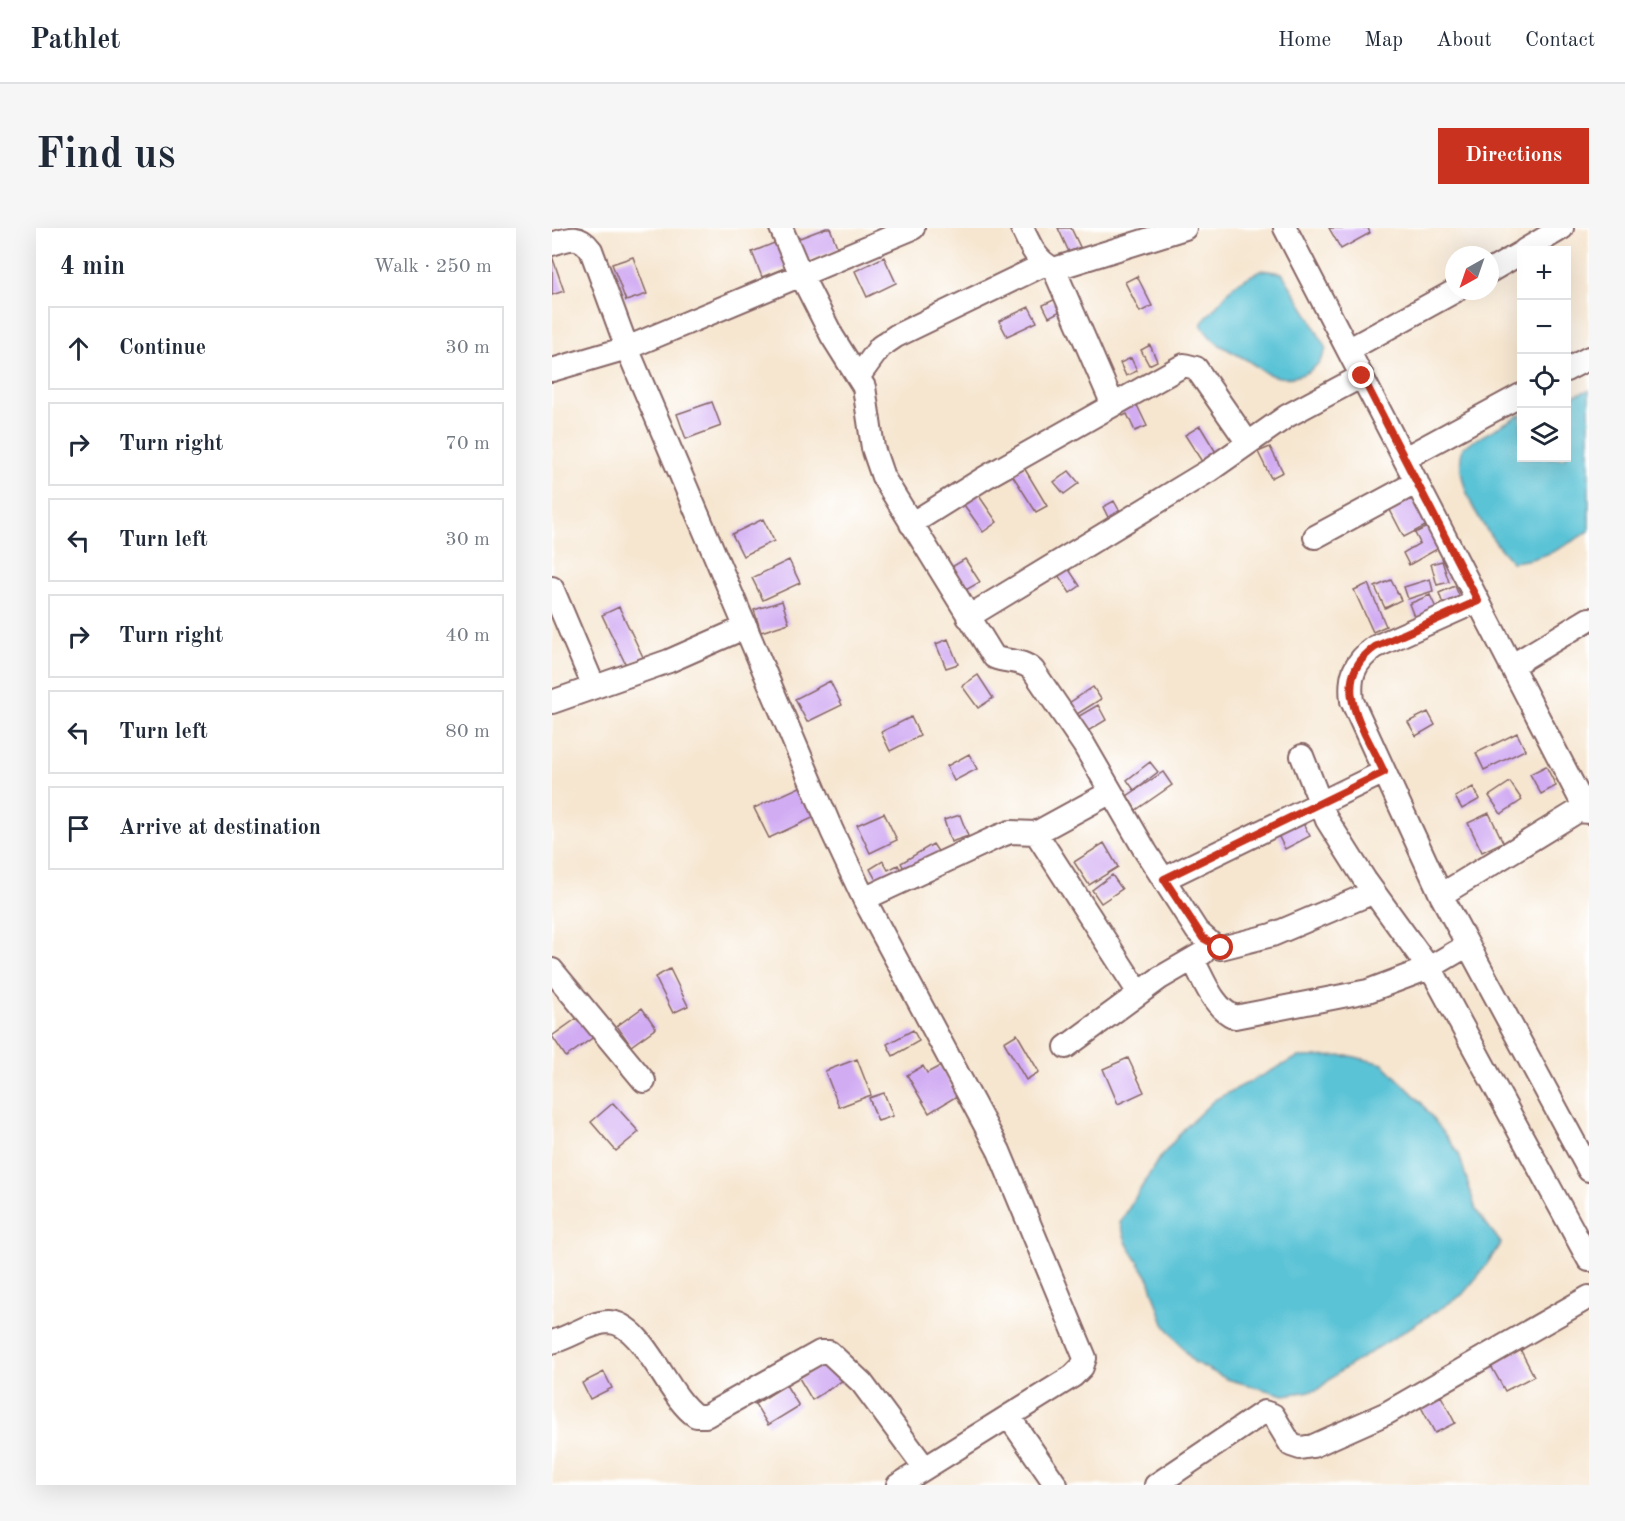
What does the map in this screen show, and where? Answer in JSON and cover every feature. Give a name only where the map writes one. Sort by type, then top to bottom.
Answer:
[{"type":"street","points":[[781,228],[801,275],[832,336],[864,387],[876,462],[911,524],[994,657],[1004,661],[1024,663],[1033,670],[1084,745],[1197,931],[1214,946],[1231,947],[1272,935],[1374,892]]},
{"type":"street","points":[[552,370],[627,348],[913,228]]},
{"type":"street","points":[[1022,228],[1034,253],[1049,267],[1113,405]]},
{"type":"street","points":[[859,376],[870,359],[896,336],[1049,267],[1185,228]]},
{"type":"street","points":[[1533,246],[1562,228]]},
{"type":"street","points":[[1292,230],[1348,350],[1588,811],[1578,812],[1441,895]]},
{"type":"street","points":[[552,244],[575,237],[583,240],[591,250],[627,348],[864,899],[999,1151],[1085,1358],[1082,1367],[1073,1376],[898,1485]]},
{"type":"street","points":[[1499,267],[1517,256]]},
{"type":"street","points":[[1348,350],[1445,297]]},
{"type":"street","points":[[1571,367],[1589,358]]},
{"type":"street","points":[[911,524],[1171,371],[1190,364],[1203,377],[1248,443]]},
{"type":"street","points":[[968,617],[1210,470],[1287,416],[1362,376]]},
{"type":"street","points":[[1405,458],[1517,397]]},
{"type":"street","points":[[1315,537],[1417,482]]},
{"type":"street","points":[[552,588],[594,687]]},
{"type":"street","points":[[1478,601],[1375,647],[1361,657],[1353,669],[1350,686],[1352,701],[1441,895],[1447,957],[1589,1260]]},
{"type":"street","points":[[1511,666],[1589,619]]},
{"type":"street","points":[[552,702],[669,661],[746,627]]},
{"type":"street","points":[[1302,756],[1341,846],[1374,892],[1447,957],[1589,1170]]},
{"type":"street","points":[[1164,879],[1384,772]]},
{"type":"street","points":[[864,899],[1004,834],[1010,832],[1036,833],[1111,792]]},
{"type":"street","points":[[1036,833],[1139,993]]},
{"type":"street","points":[[1066,1047],[1160,978],[1214,946]]},
{"type":"street","points":[[1192,960],[1217,1003],[1225,1013],[1235,1017],[1368,991],[1447,957]]},
{"type":"street","points":[[552,970],[644,1081]]},
{"type":"street","points":[[1156,1485],[1264,1412],[1273,1415],[1291,1445],[1300,1448],[1313,1446],[1387,1413],[1589,1297]]},
{"type":"street","points":[[552,1342],[599,1324],[611,1322],[621,1326],[635,1335],[677,1398],[696,1416],[706,1416],[820,1352],[829,1352],[862,1383],[925,1468]]},
{"type":"street","points":[[1009,1417],[1056,1485]]},
{"type":"water","points":[[1261,270],[1282,273],[1309,316],[1326,349],[1317,365],[1302,374],[1284,377],[1263,372],[1216,342],[1201,324],[1234,285]]},
{"type":"water","points":[[1589,390],[1589,531],[1553,552],[1524,561],[1512,562],[1483,524],[1467,493],[1462,477],[1463,447],[1517,416],[1517,462],[1571,462],[1571,396]]},
{"type":"water","points":[[1351,1056],[1383,1064],[1421,1102],[1459,1154],[1476,1210],[1501,1243],[1462,1295],[1339,1372],[1317,1390],[1284,1395],[1227,1379],[1194,1362],[1164,1324],[1149,1279],[1127,1244],[1120,1223],[1156,1163],[1184,1129],[1214,1100],[1298,1057]]},
{"type":"building","points":[[830,228],[838,249],[806,261],[797,239]]},
{"type":"building","points":[[1058,228],[1071,228],[1080,247],[1069,252]]},
{"type":"building","points":[[1329,228],[1368,228],[1370,233],[1341,249]]},
{"type":"building","points":[[777,242],[787,267],[762,277],[752,252]]},
{"type":"building","points":[[552,256],[564,291],[552,295]]},
{"type":"building","points":[[633,257],[647,294],[626,301],[612,264]]},
{"type":"building","points":[[884,257],[896,283],[867,297],[855,271]]},
{"type":"building","points":[[1137,276],[1152,306],[1140,312],[1125,282]]},
{"type":"building","points":[[1060,297],[1066,308],[1049,317],[1043,305]]},
{"type":"building","points":[[1029,307],[1037,322],[1007,336],[999,321]]},
{"type":"building","points":[[1150,345],[1157,361],[1149,365],[1141,350]]},
{"type":"building","points":[[1131,358],[1137,371],[1126,376],[1120,363]]},
{"type":"building","points":[[1134,399],[1147,426],[1135,431],[1127,414],[1123,416],[1119,406]]},
{"type":"building","points":[[712,402],[721,426],[686,439],[677,414]]},
{"type":"building","points":[[1200,426],[1220,459],[1206,468],[1185,435]]},
{"type":"building","points":[[1270,447],[1283,472],[1271,478],[1258,452]]},
{"type":"building","points":[[1023,466],[1047,506],[1036,512],[1011,473]]},
{"type":"building","points":[[1069,471],[1079,483],[1064,494],[1054,482]]},
{"type":"building","points":[[977,493],[997,522],[983,532],[962,502]]},
{"type":"building","points":[[1412,498],[1427,525],[1404,537],[1390,510]]},
{"type":"building","points":[[1114,501],[1124,519],[1112,525],[1103,507]]},
{"type":"building","points":[[763,519],[774,541],[743,556],[732,534]]},
{"type":"building","points":[[1427,527],[1439,548],[1409,565],[1403,553],[1420,543],[1415,533]]},
{"type":"building","points":[[965,559],[980,582],[964,591],[950,568]]},
{"type":"building","points":[[789,560],[800,583],[763,600],[752,578]]},
{"type":"building","points":[[1442,561],[1449,582],[1437,585],[1431,564]]},
{"type":"building","points":[[1068,568],[1080,586],[1070,593],[1058,575]]},
{"type":"building","points":[[1430,579],[1433,591],[1408,599],[1404,587]]},
{"type":"building","points":[[1391,580],[1401,600],[1385,608],[1375,587]]},
{"type":"building","points":[[1368,584],[1386,626],[1373,632],[1354,590]]},
{"type":"building","points":[[1455,586],[1461,600],[1444,607],[1439,593]]},
{"type":"building","points":[[1430,595],[1437,610],[1415,619],[1409,604]]},
{"type":"building","points":[[782,601],[789,623],[761,632],[754,610]]},
{"type":"building","points":[[619,607],[643,657],[626,665],[602,615]]},
{"type":"building","points":[[948,639],[958,664],[946,668],[936,644]]},
{"type":"building","points":[[978,675],[993,698],[978,708],[962,686]]},
{"type":"building","points":[[830,681],[842,705],[807,722],[795,699]]},
{"type":"building","points":[[1093,687],[1101,699],[1074,716],[1066,705]]},
{"type":"building","points":[[1098,705],[1106,720],[1083,734],[1074,719]]},
{"type":"building","points":[[1428,712],[1435,725],[1416,736],[1408,722]]},
{"type":"building","points":[[911,717],[920,736],[890,751],[881,732]]},
{"type":"building","points":[[1517,733],[1525,750],[1484,770],[1476,753]]},
{"type":"building","points":[[969,754],[977,769],[954,781],[947,766]]},
{"type":"building","points":[[1150,762],[1158,772],[1134,790],[1127,780]]},
{"type":"building","points":[[1546,766],[1556,786],[1541,794],[1530,774]]},
{"type":"building","points":[[1163,772],[1172,785],[1136,810],[1127,796]]},
{"type":"building","points":[[1510,782],[1522,800],[1501,814],[1489,796]]},
{"type":"building","points":[[802,786],[817,816],[769,838],[754,808]]},
{"type":"building","points":[[1473,787],[1480,799],[1462,809],[1455,797]]},
{"type":"building","points":[[884,813],[897,840],[870,853],[857,825]]},
{"type":"building","points":[[1489,813],[1503,842],[1482,852],[1468,823]]},
{"type":"building","points":[[960,815],[968,836],[951,842],[944,820]]},
{"type":"building","points":[[1300,818],[1310,836],[1285,849],[1276,831]]},
{"type":"building","points":[[1104,843],[1118,867],[1089,885],[1074,862]]},
{"type":"building","points":[[933,844],[939,853],[906,872],[901,863]]},
{"type":"building","points":[[883,861],[888,870],[898,865],[904,876],[881,889],[870,869]]},
{"type":"building","points":[[1112,875],[1122,889],[1101,903],[1092,890]]},
{"type":"building","points":[[670,969],[688,1006],[673,1013],[655,977]]},
{"type":"building","points":[[642,1008],[656,1028],[631,1046],[617,1026]]},
{"type":"building","points":[[580,1016],[595,1036],[566,1057],[552,1036]]},
{"type":"building","points":[[913,1030],[919,1041],[893,1056],[887,1044]]},
{"type":"building","points":[[1017,1034],[1039,1072],[1026,1080],[1004,1042]]},
{"type":"building","points":[[1128,1058],[1144,1092],[1118,1104],[1103,1069]]},
{"type":"building","points":[[857,1059],[871,1095],[839,1107],[825,1071]]},
{"type":"building","points":[[923,1066],[927,1073],[940,1066],[957,1096],[929,1113],[907,1075]]},
{"type":"building","points":[[884,1093],[893,1116],[878,1121],[869,1098]]},
{"type":"building","points":[[613,1103],[639,1132],[616,1151],[591,1122]]},
{"type":"building","points":[[1520,1349],[1534,1376],[1505,1391],[1490,1364]]},
{"type":"building","points":[[831,1358],[845,1379],[812,1400],[799,1378]]},
{"type":"building","points":[[604,1372],[612,1388],[590,1399],[582,1383]]},
{"type":"building","points":[[786,1385],[799,1406],[768,1425],[755,1404]]},
{"type":"building","points":[[1441,1396],[1455,1423],[1435,1433],[1421,1407]]},
{"type":"route","points":[[1221,948],[1214,946],[1197,931],[1164,879],[1384,772],[1352,701],[1350,686],[1353,669],[1361,657],[1375,647],[1478,601],[1362,376]]}]
